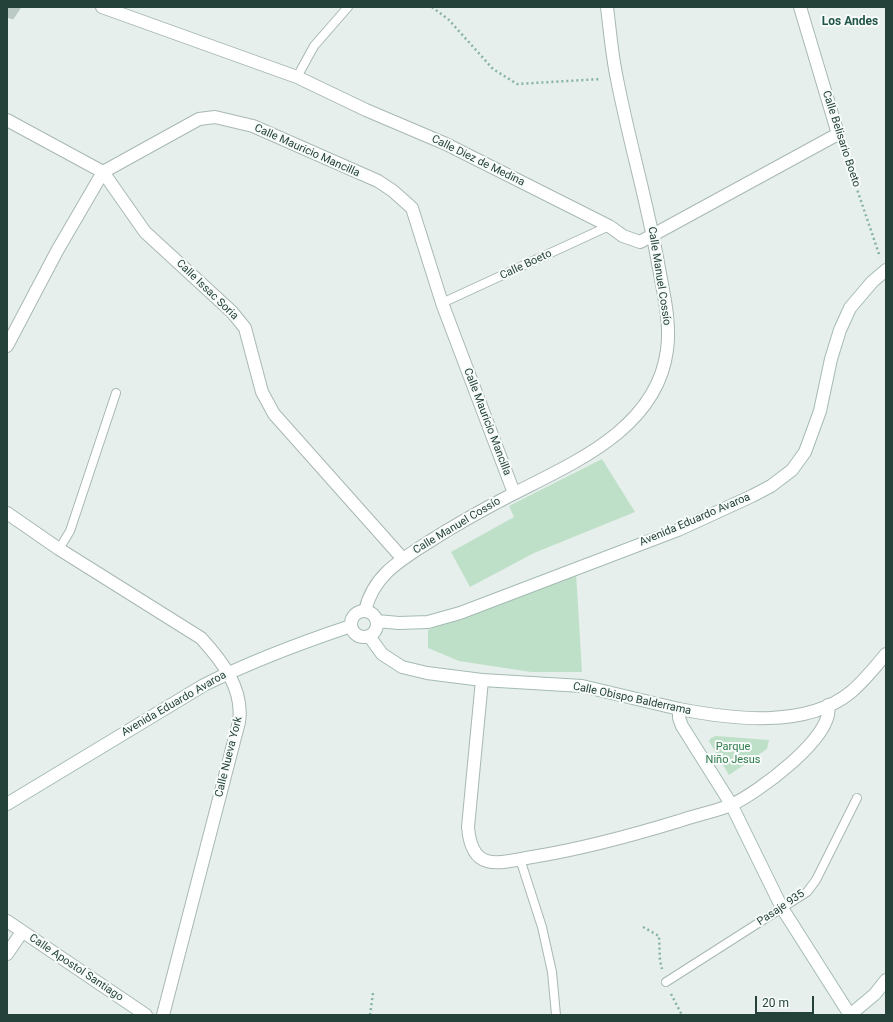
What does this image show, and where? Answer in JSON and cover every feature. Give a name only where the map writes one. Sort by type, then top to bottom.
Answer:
[{"type":"street","name":"Calle Diez de Medina","points":[[102,7],[297,77],[366,110],[446,144],[609,226],[623,236],[640,242],[838,134]]},
{"type":"street","name":"Calle Manuel Cossío","points":[[365,611],[367,600],[376,583],[403,558],[451,528],[557,471],[609,440],[636,416],[656,388],[663,368],[667,349],[668,327],[653,234],[617,78],[607,7]]},
{"type":"street","name":"Calle Belisario Boeto","points":[[800,7],[838,134]]},
{"type":"street","name":"Calle Mauricio Mancilla","points":[[103,172],[199,119],[215,117],[253,126],[378,181],[393,191],[412,208],[442,303],[514,493]]},
{"type":"street","name":"Calle Issac Soria","points":[[7,120],[103,172],[145,232],[232,312],[245,328],[262,392],[274,414],[403,558]]},
{"type":"street","points":[[7,346],[57,251],[103,172]]},
{"type":"street","name":"Avenida Eduardo Avaroa","points":[[377,621],[399,623],[428,622],[460,613],[678,530],[771,486],[792,470],[805,452],[820,412],[831,359],[840,330],[850,308],[885,270]]},
{"type":"street","name":"Calle Nueva York","points":[[7,513],[59,549],[201,638],[213,651],[228,673],[238,695],[240,704],[239,722],[163,1015]]},
{"type":"street","points":[[365,611],[373,614],[377,621],[376,630],[369,636],[358,636],[351,626],[354,615],[365,611]]},
{"type":"street","name":"Avenida Eduardo Avaroa","points":[[7,804],[204,685],[291,646],[351,626]]},
{"type":"street","name":"Calle Obispo Balderrama","points":[[369,636],[382,654],[402,667],[427,673],[482,680],[582,686],[679,709],[718,716],[772,719],[809,712],[828,705],[850,693],[886,654]]},
{"type":"street","points":[[482,680],[468,826],[469,839],[478,856],[487,861],[520,859],[576,850],[623,838],[731,804],[762,787],[807,748],[826,722],[829,714],[828,705]]},
{"type":"street","points":[[679,709],[679,718],[682,726],[731,804],[782,908],[850,1015],[875,994],[886,980]]},
{"type":"street","name":"Calle Apostol Santiago","points":[[7,921],[146,1015]]},
{"type":"street","points":[[7,954],[22,932]]},
{"type":"lane","points":[[297,77],[314,46],[348,7]]},
{"type":"lane","name":"Calle Boeto","points":[[442,303],[609,226]]},
{"type":"lane","points":[[59,549],[70,531],[116,393]]},
{"type":"lane","name":"Pasaje 935","points":[[666,982],[807,892],[816,880],[857,798]]},
{"type":"lane","points":[[520,859],[542,927],[552,972],[556,1015]]},
{"type":"path","points":[[432,7],[449,20],[493,69],[517,84],[617,78]]},
{"type":"path","name":"Calle Belisario Boeto","points":[[838,134],[885,270]]},
{"type":"path","points":[[370,1015],[373,993]]},
{"type":"green space","points":[[602,459],[635,512],[534,553],[470,587],[451,552],[514,517],[509,506]]},
{"type":"green space","points":[[576,573],[582,672],[531,672],[459,661],[428,648],[428,630]]},
{"type":"green space","name":"Parque Niño Jesus","points":[[716,736],[769,740],[767,749],[729,775],[709,741],[711,738]]},
{"type":"building","points":[[7,7],[21,7],[13,19],[7,17]]},
{"type":"district","name":"Los Andes","points":[[850,22]]}]
